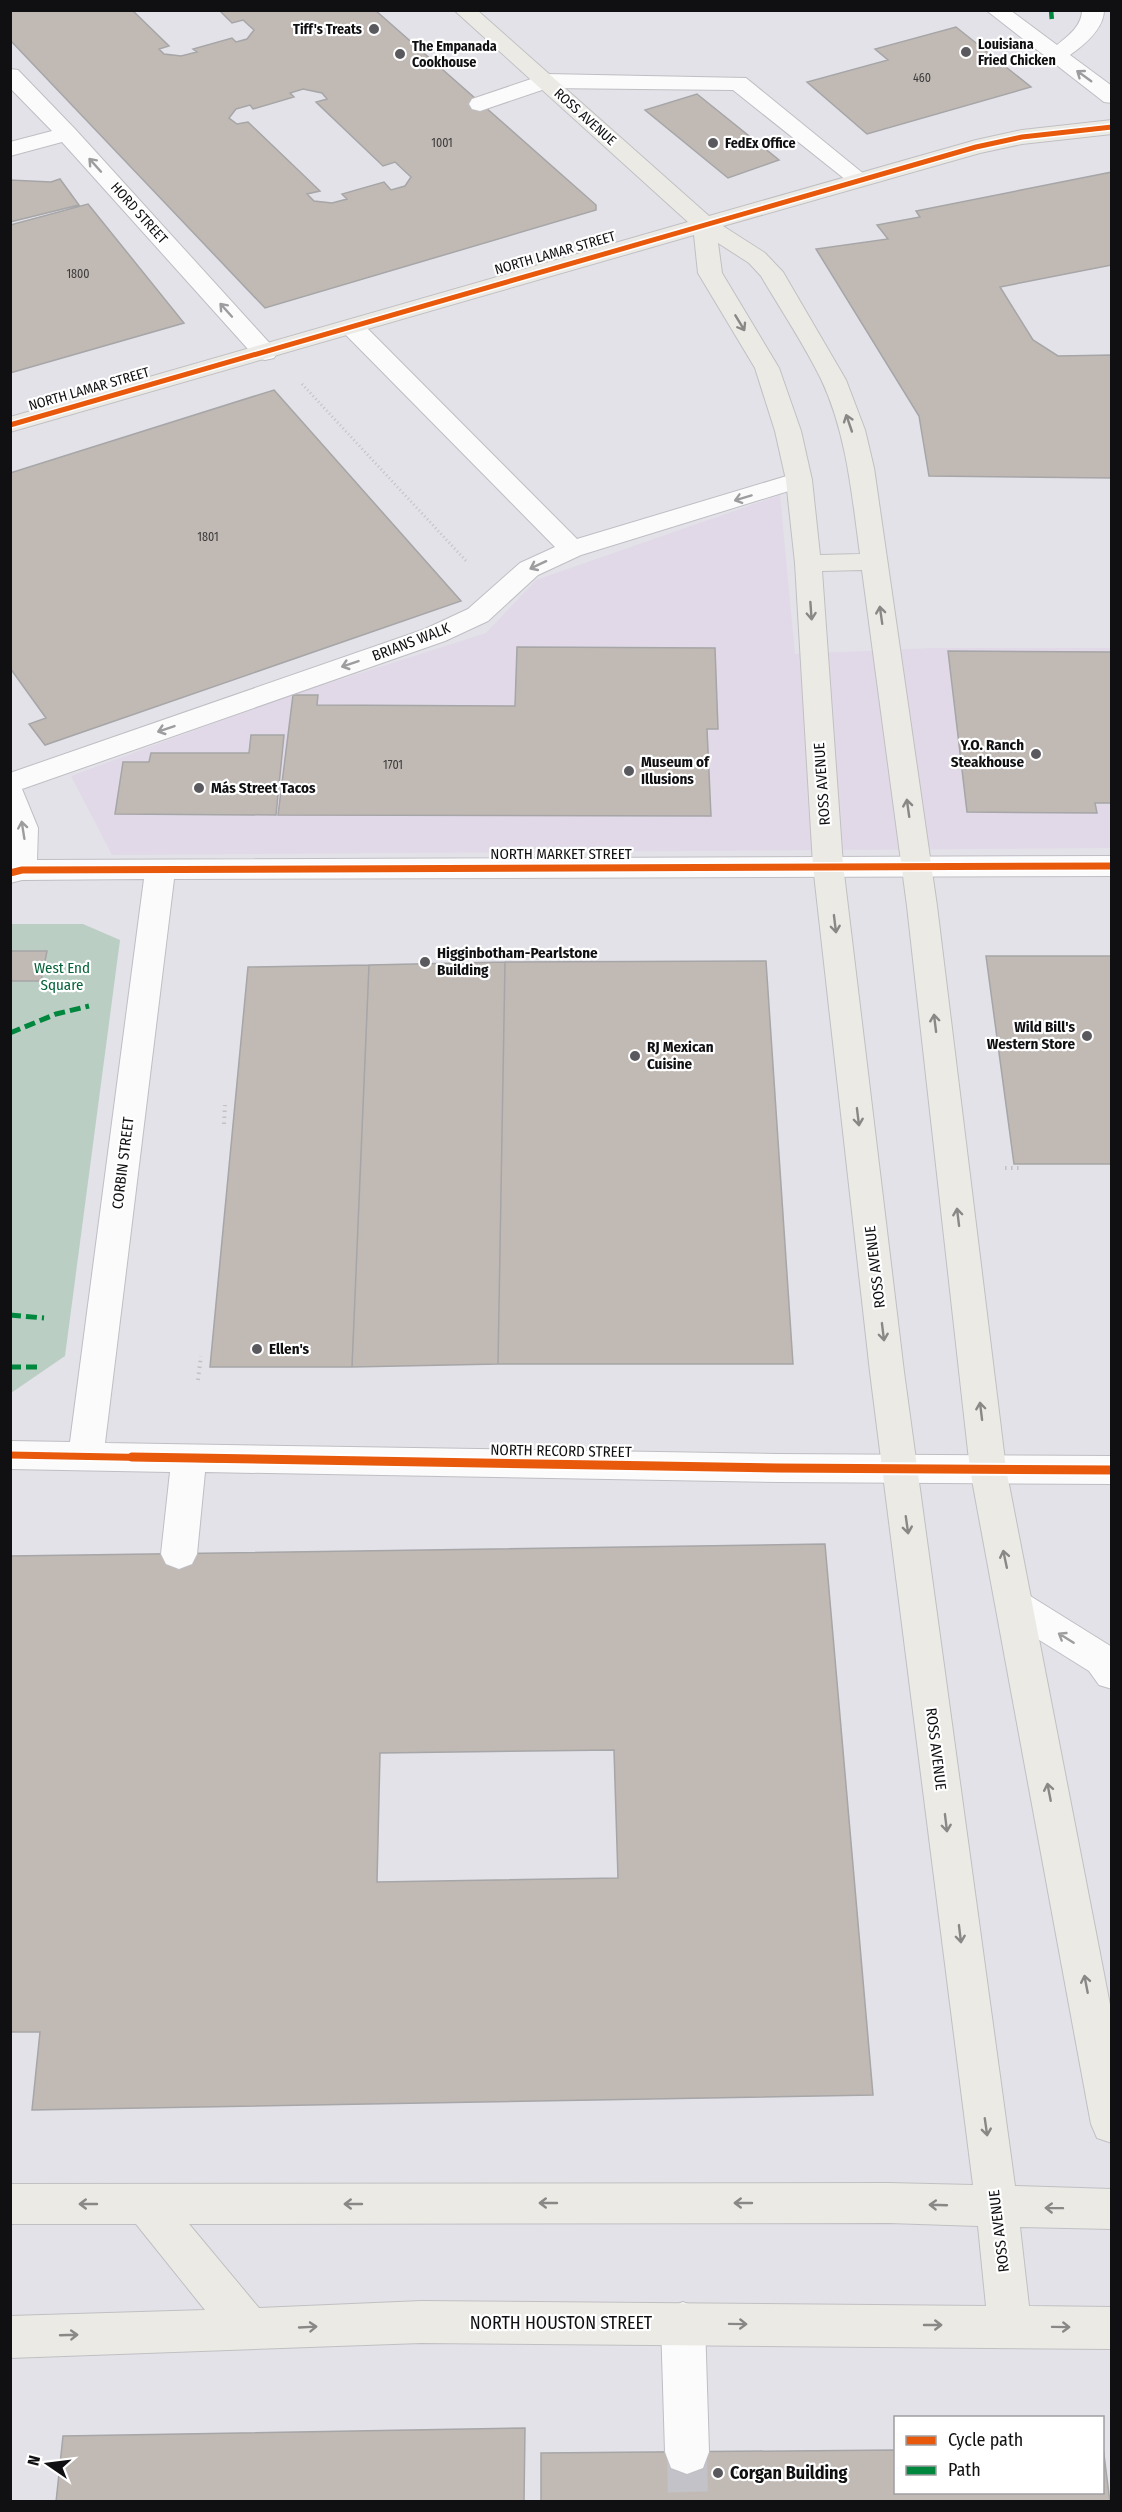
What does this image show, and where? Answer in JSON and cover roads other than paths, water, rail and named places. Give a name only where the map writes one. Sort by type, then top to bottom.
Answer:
[{"type":"main road","name":"ROSS AVENUE","points":[[464,10],[704,224],[757,258],[771,273],[834,380],[852,430],[861,468],[916,866],[988,1469],[1014,1605],[1103,2020],[1112,2124]]},
{"type":"main road","name":"NORTH LAMAR STREET","points":[[10,425],[265,353],[859,179],[999,142],[1112,127]]},
{"type":"main road","name":"ROSS AVENUE","points":[[704,224],[710,273],[767,368],[788,431],[799,480],[808,563],[828,866],[900,1467],[997,2207],[1010,2325]]},
{"type":"main road","points":[[808,563],[874,562]]},
{"type":"main road","points":[[10,2204],[889,2203],[1112,2209]]},
{"type":"main road","points":[[146,2204],[249,2330]]},
{"type":"main road","name":"NORTH HOUSTON STREET","points":[[10,2337],[421,2322],[1010,2325],[1112,2328]]},
{"type":"street","points":[[996,10],[1112,97]]},
{"type":"street","points":[[1056,56],[1077,40],[1093,19],[1093,10]]},
{"type":"street","name":"HORD STREET","points":[[10,75],[67,134],[265,353]]},
{"type":"street","points":[[480,104],[546,81],[738,83],[859,179]]},
{"type":"street","points":[[10,148],[67,134]]},
{"type":"street","points":[[352,327],[572,549]]},
{"type":"street","name":"BRIANS WALK","points":[[10,783],[435,635],[478,615],[529,569],[572,549],[799,480]]},
{"type":"street","points":[[10,792],[24,828],[16,871]]},
{"type":"street","name":"NORTH MARKET STREET","points":[[16,871],[1112,866]]},
{"type":"street","name":"CORBIN STREET","points":[[86,1456],[160,870]]},
{"type":"street","name":"NORTH RECORD STREET","points":[[10,1455],[754,1468],[900,1467],[1112,1470]]},
{"type":"street","points":[[179,1554],[189,1458]]},
{"type":"street","points":[[1014,1605],[1102,1660],[1112,1674]]},
{"type":"street","points":[[683,2324],[687,2452]]},
{"type":"tunnel","points":[[687,2452],[688,2502]]},
{"type":"place","name":"Tiff's Treats","points":[[374,29]]},
{"type":"place","name":"Louisiana Fried Chicken","points":[[966,52]]},
{"type":"place","name":"The Empanada Cookhouse","points":[[400,54]]},
{"type":"place","name":"FedEx Office","points":[[713,143]]},
{"type":"place","name":"Y.O. Ranch Steakhouse","points":[[1036,754]]},
{"type":"place","name":"Museum of Illusions","points":[[629,771]]},
{"type":"place","name":"Más Street Tacos","points":[[199,788]]},
{"type":"place","name":"Higginbotham-Pearlstone Building","points":[[425,962]]},
{"type":"place","name":"Wild Bill's Western Store","points":[[1087,1036]]},
{"type":"place","name":"RJ Mexican Cuisine","points":[[635,1056]]},
{"type":"place","name":"Ellen's","points":[[257,1349]]},
{"type":"place","name":"Corgan Building","points":[[718,2473]]},
{"type":"park label","name":"West End Square","points":[[62,976]]}]
